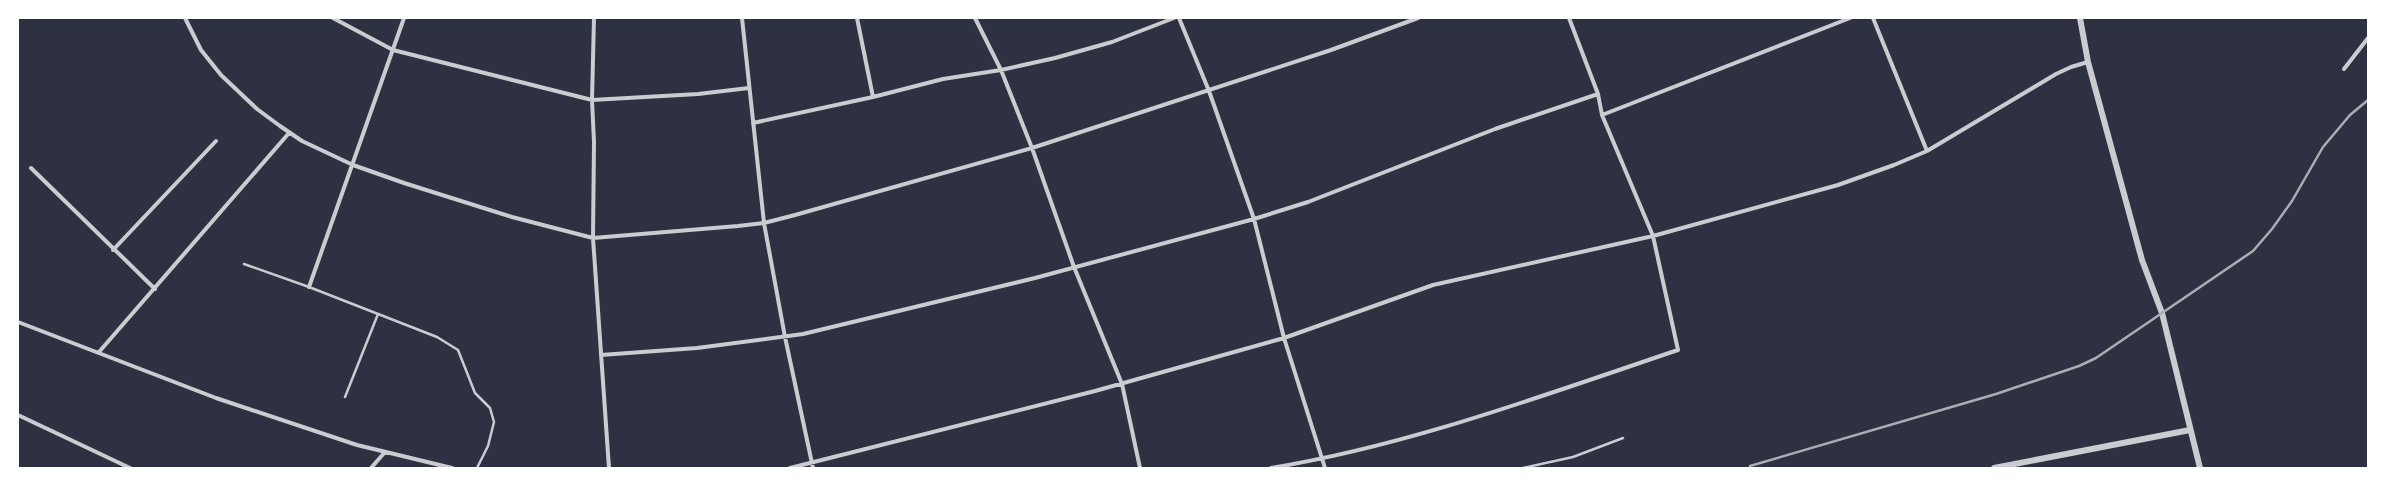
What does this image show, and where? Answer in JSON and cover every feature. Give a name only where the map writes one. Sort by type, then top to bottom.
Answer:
[{"type":"street","points":[[185,18],[201,50],[221,75],[257,109],[302,141],[353,165],[404,183],[505,215],[593,238],[764,223],[1032,148],[1331,50],[1418,18]]},
{"type":"street","points":[[333,18],[393,50],[592,100],[698,94],[749,88]]},
{"type":"street","points":[[309,287],[404,18]]},
{"type":"street","points":[[594,18],[592,100],[594,142],[593,238],[609,468]]},
{"type":"street","points":[[742,18],[764,223],[785,337],[813,468]]},
{"type":"street","points":[[856,18],[873,97]]},
{"type":"street","points":[[975,18],[1001,70],[1032,148],[1074,267],[1122,384],[1140,468]]},
{"type":"street","points":[[753,122],[873,97],[943,79],[1001,70],[1112,42],[1174,18]]},
{"type":"street","points":[[1179,18],[1209,91],[1254,219],[1284,338],[1325,468]]},
{"type":"street","points":[[1271,468],[1322,459],[1462,422],[1678,350],[1653,236],[1602,115],[1598,94],[1569,18]]},
{"type":"street","points":[[1602,115],[1850,18]]},
{"type":"street","points":[[1873,18],[1927,151]]},
{"type":"street","points":[[2080,18],[2088,62],[2142,260],[2162,313],[2200,468]]},
{"type":"street","points":[[2344,69],[2368,38]]},
{"type":"street","points":[[790,468],[1122,384],[1284,338],[1433,285],[1653,236],[1838,185],[1894,165],[1927,151],[2056,74],[2071,67],[2088,62]]},
{"type":"street","points":[[601,355],[697,348],[803,334],[1074,267],[1254,219],[1308,202],[1495,129],[1598,94]]},
{"type":"street","points":[[99,352],[289,133]]},
{"type":"street","points":[[113,250],[216,141]]},
{"type":"street","points":[[31,168],[113,250],[155,289]]},
{"type":"street","points":[[18,322],[216,398],[356,445],[452,468]]},
{"type":"street","points":[[18,415],[130,468]]},
{"type":"street","points":[[1994,468],[2190,430]]},
{"type":"street","points":[[371,468],[385,452]]},
{"type":"lane","points":[[244,264],[309,287],[437,337],[458,350],[475,393],[490,408],[494,422],[488,446],[477,468]]},
{"type":"lane","points":[[345,397],[378,314]]},
{"type":"lane","points":[[1523,468],[1573,457],[1623,438]]},
{"type":"railway","points":[[1750,466],[1996,394],[2079,366],[2096,358],[2253,251],[2272,229],[2292,201],[2323,147],[2350,115],[2368,100]]}]
